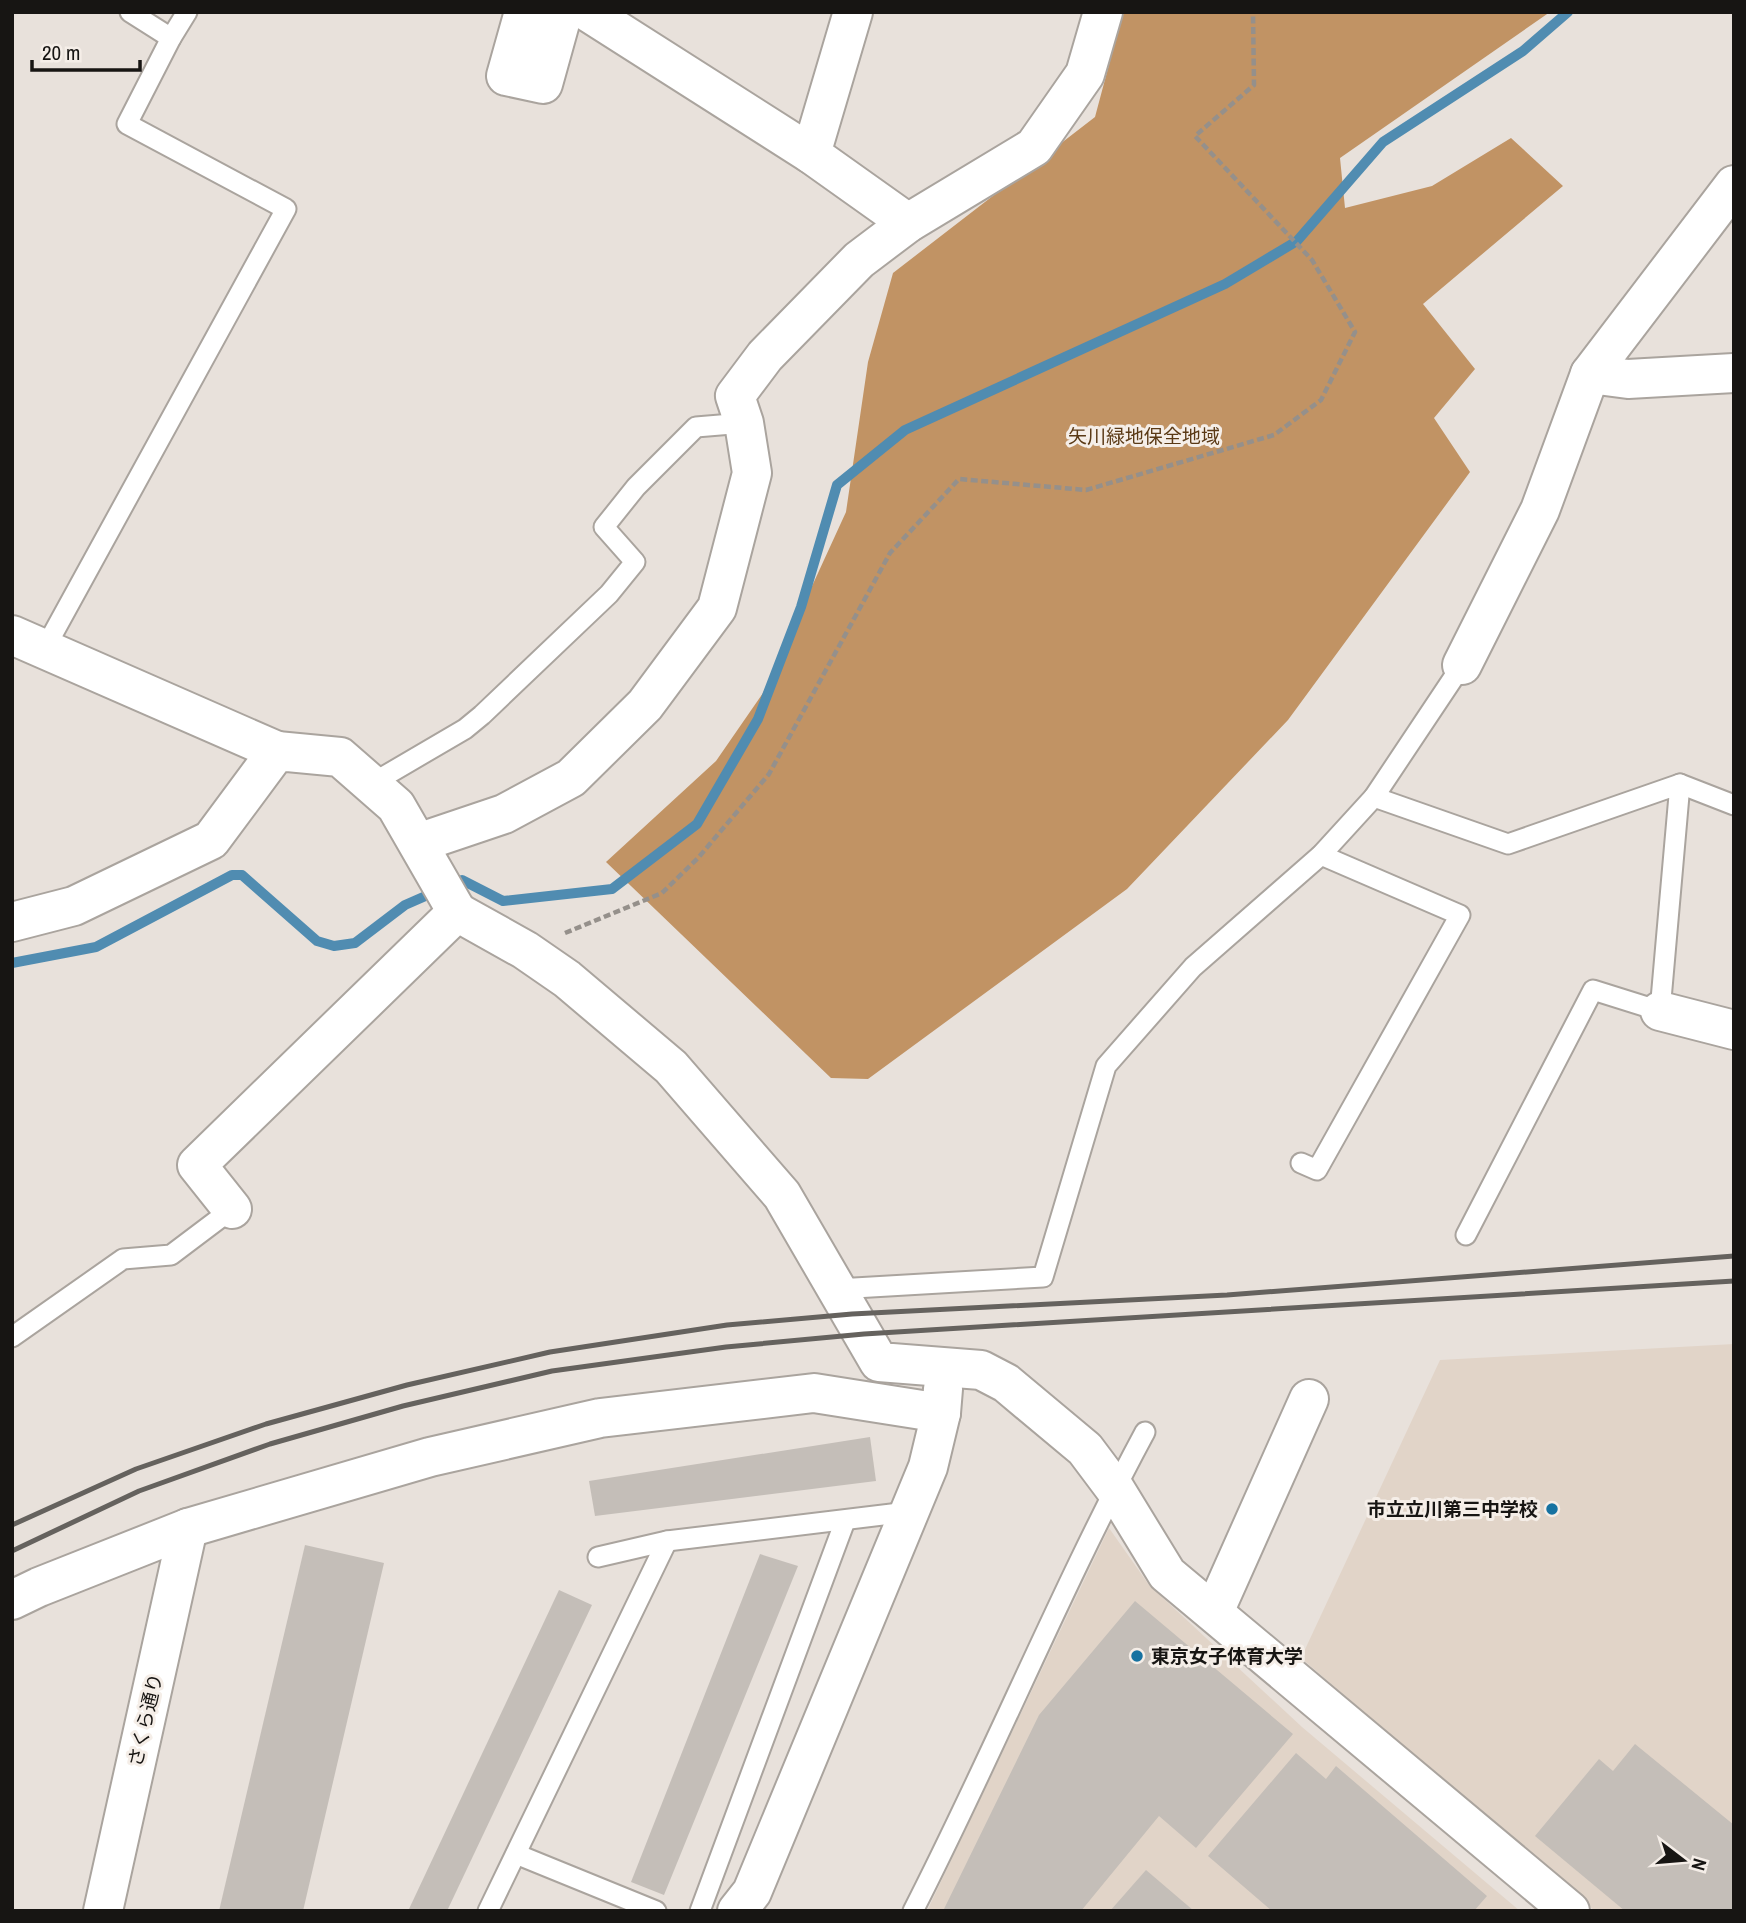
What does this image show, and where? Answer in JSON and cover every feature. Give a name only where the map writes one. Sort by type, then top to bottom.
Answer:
[{"type":"street","points":[[524,12],[506,76],[543,84],[563,12]]},
{"type":"street","points":[[588,12],[811,154],[908,223]]},
{"type":"street","points":[[811,154],[853,12]]},
{"type":"street","points":[[426,856],[571,778],[645,705],[717,608],[752,473],[744,423],[735,396],[765,356],[859,260],[908,223],[1034,147],[1085,74],[1102,12]]},
{"type":"street","points":[[1462,665],[1540,510],[1591,374],[1734,185]]},
{"type":"street","points":[[1591,374],[1628,379],[1734,373]]},
{"type":"street","points":[[28,642],[277,751],[340,757],[396,806],[456,911],[525,950],[567,979],[671,1067],[782,1195],[879,1362],[981,1370],[1006,1383],[1085,1449],[1115,1489],[1167,1574],[1570,1911]]},
{"type":"street","points":[[12,922],[74,906],[211,840],[277,751]]},
{"type":"street","points":[[232,1209],[197,1166],[456,911]]},
{"type":"street","points":[[1660,1011],[1734,1030]]},
{"type":"street","points":[[737,1911],[752,1892],[928,1466],[941,1413],[945,1366]]},
{"type":"street","points":[[12,1600],[188,1528],[430,1457],[600,1418],[814,1393],[941,1413]]},
{"type":"street","points":[[1214,1612],[1309,1399]]},
{"type":"street","name":"さくら通り","points":[[103,1911],[188,1528]]},
{"type":"lane","points":[[131,12],[171,38]]},
{"type":"lane","points":[[28,642],[286,209],[127,124],[187,12]]},
{"type":"lane","points":[[371,784],[465,729],[609,594],[635,562],[604,527],[636,487],[696,427],[744,423]]},
{"type":"lane","points":[[837,1289],[1043,1277],[1106,1066],[1193,967],[1321,855],[1374,797],[1462,665]]},
{"type":"lane","points":[[1374,797],[1508,844],[1680,784],[1734,805]]},
{"type":"lane","points":[[1466,1235],[1593,990],[1660,1011],[1680,784]]},
{"type":"lane","points":[[1301,1163],[1317,1170],[1460,915],[1321,855]]},
{"type":"lane","points":[[12,1337],[123,1259],[171,1255],[232,1209]]},
{"type":"lane","points":[[913,1911],[960,1820],[1115,1489],[1145,1432]]},
{"type":"lane","points":[[598,1557],[667,1541],[908,1512]]},
{"type":"lane","points":[[700,1911],[845,1521]]},
{"type":"lane","points":[[488,1911],[667,1541]]},
{"type":"lane","points":[[516,1854],[656,1911]]},
{"type":"path","points":[[525,950],[663,893],[698,858],[769,774],[890,553],[959,479],[1086,490],[1274,435],[1321,400],[1354,332],[1312,261],[1195,136],[1254,85],[1253,12]]},
{"type":"shaded area","name":"市立立川第三中学校","points":[[1734,1344],[1734,1911],[1595,1911],[1301,1658],[1440,1360]]},
{"type":"shaded area","name":"東京女子体育大学","points":[[1109,1528],[1149,1585],[1302,1727],[1520,1911],[927,1911]]},
{"type":"green space","name":"矢川緑地保全地域","points":[[1123,12],[1550,12],[1340,158],[1345,208],[1432,186],[1511,138],[1563,186],[1423,304],[1475,369],[1434,418],[1470,472],[1288,720],[1127,889],[868,1079],[831,1078],[606,862],[716,761],[763,693],[846,512],[868,362],[893,273],[1095,117]]},
{"type":"building","points":[[870,1437],[876,1481],[595,1516],[589,1481]]},
{"type":"building","points":[[305,1545],[384,1563],[303,1911],[219,1911]]},
{"type":"building","points":[[760,1554],[798,1566],[664,1895],[631,1882]]},
{"type":"building","points":[[559,1590],[592,1605],[447,1911],[412,1911],[409,1909]]},
{"type":"building","points":[[1135,1601],[1293,1734],[1196,1848],[1159,1816],[1081,1911],[943,1911],[1039,1715]]},
{"type":"building","points":[[1635,1744],[1734,1825],[1734,1911],[1625,1911],[1535,1836],[1599,1759],[1613,1771]]},
{"type":"building","points":[[1296,1753],[1326,1779],[1336,1766],[1487,1896],[1474,1911],[1272,1911],[1208,1856]]},
{"type":"building","points":[[1146,1870],[1194,1911],[1110,1911]]},
{"type":"waterway","points":[[12,963],[96,947],[232,875],[242,875],[317,941],[334,946],[355,943],[405,905],[462,880],[503,901],[612,889],[697,824],[758,719],[801,607],[837,485],[905,430],[1225,284],[1297,241],[1383,142],[1523,51],[1568,12]]},
{"type":"railway","points":[[12,1525],[136,1469],[266,1424],[407,1385],[550,1352],[727,1325],[852,1314],[1227,1295],[1734,1256]]},
{"type":"railway","points":[[12,1551],[139,1491],[270,1444],[403,1406],[552,1371],[726,1347],[864,1334],[1734,1281]]},
{"type":"place","name":"市立立川第三中学校","points":[[1552,1509]]},
{"type":"place","name":"東京女子体育大学","points":[[1137,1656]]}]
